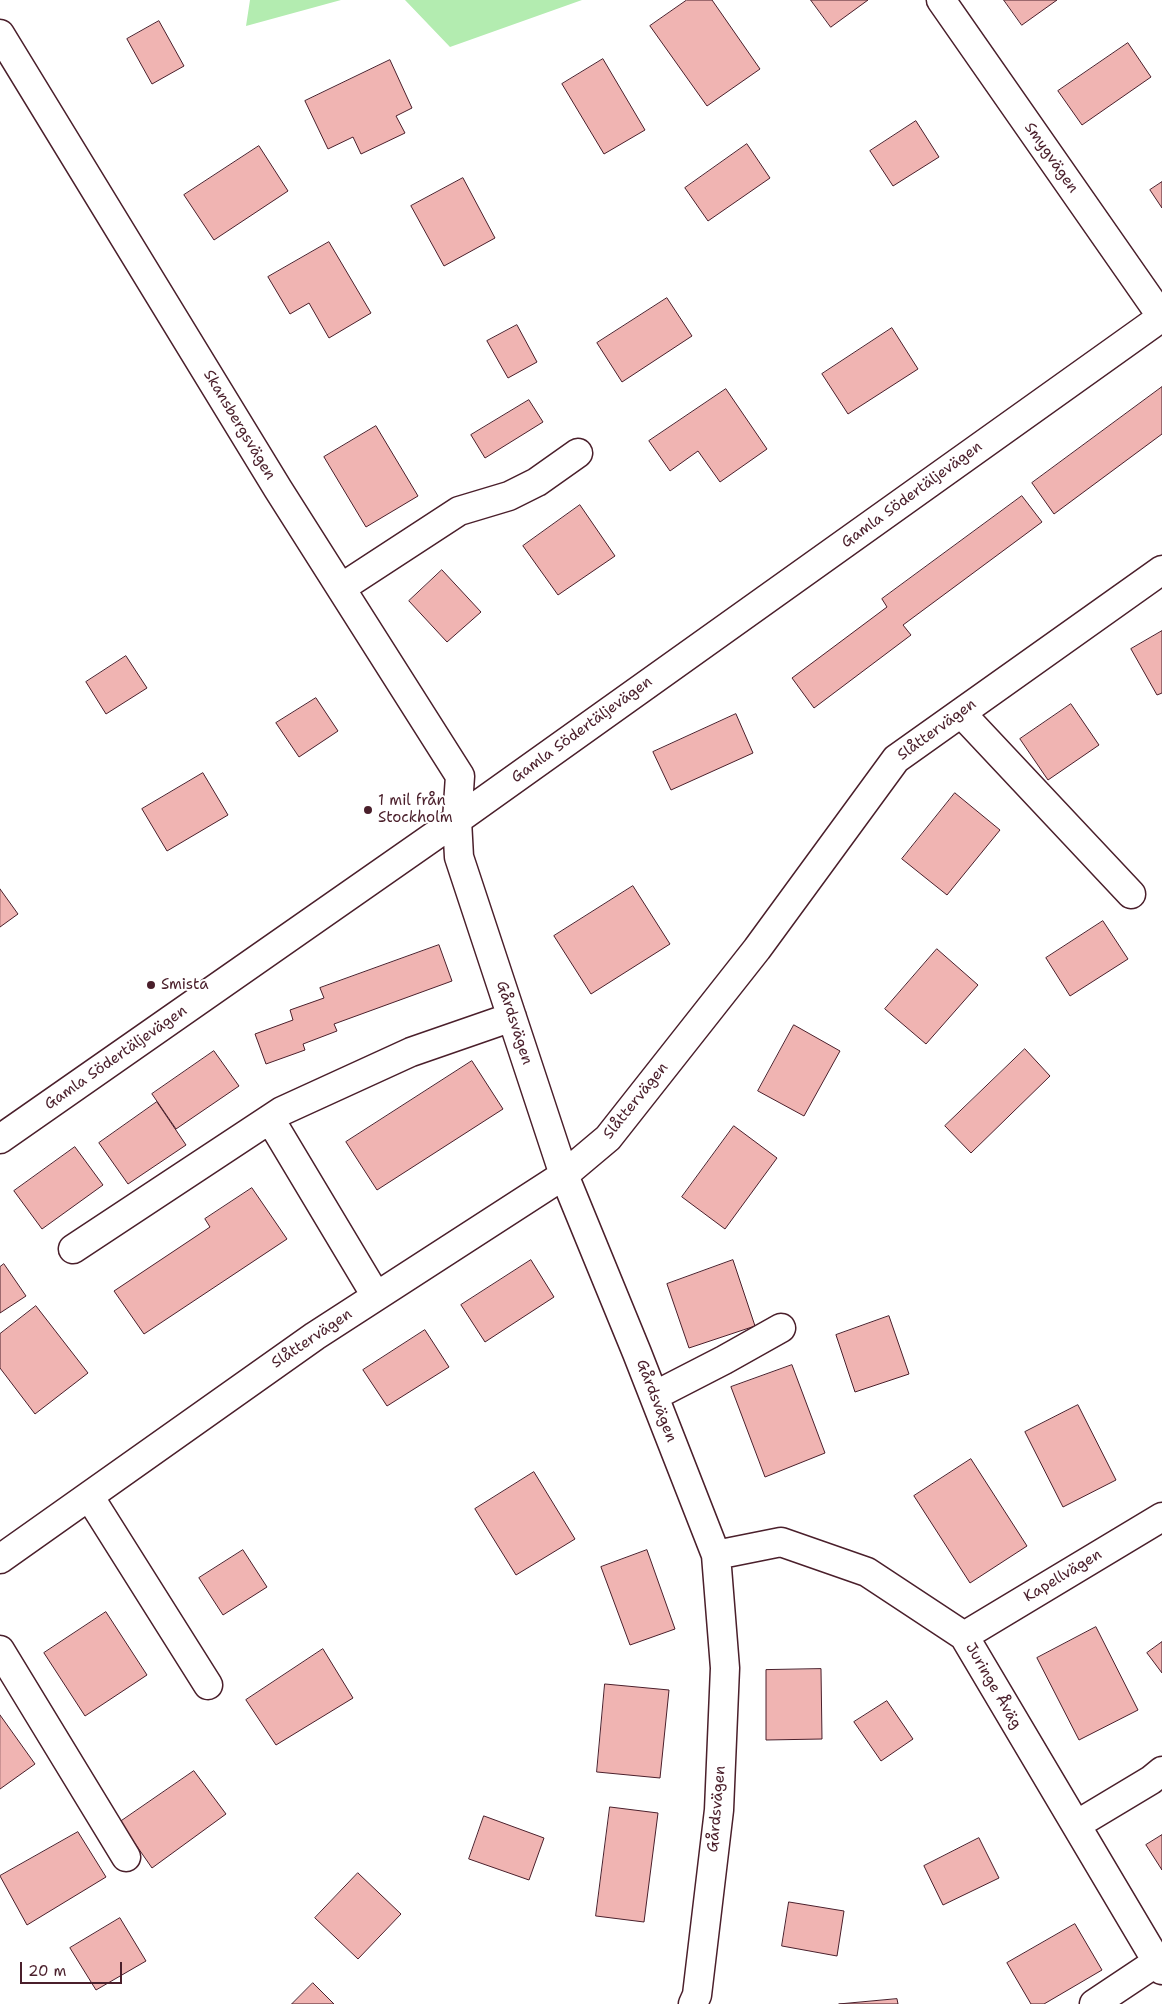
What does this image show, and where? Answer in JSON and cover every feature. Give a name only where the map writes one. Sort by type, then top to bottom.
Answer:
[{"type":"street","name":"Smygvägen","points":[[941,0],[1162,317]]},
{"type":"street","name":"Skansbergsvägen","points":[[0,34],[278,489],[460,776],[457,820]]},
{"type":"street","name":"Gamla Södertäljevägen","points":[[0,1139],[457,820],[1162,317]]},
{"type":"street","points":[[341,588],[459,511],[509,496],[537,482],[578,453]]},
{"type":"street","name":"Slåttervägen","points":[[0,1559],[315,1336],[564,1175],[608,1138],[757,949],[896,759],[1162,570]]},
{"type":"street","points":[[961,713],[1132,894]]},
{"type":"street","name":"Gårdsvägen","points":[[457,820],[459,857],[564,1175],[716,1555],[725,1668],[719,1810],[697,1995],[693,2004]]},
{"type":"street","points":[[73,1249],[282,1111],[411,1052],[512,1017]]},
{"type":"street","points":[[270,1118],[376,1296]]},
{"type":"street","points":[[654,1396],[781,1328]]},
{"type":"street","points":[[89,1496],[208,1686]]},
{"type":"street","name":"Kapellvägen","points":[[964,1636],[1162,1518]]},
{"type":"street","name":"Juringe Åväg","points":[[716,1555],[781,1542],[867,1572],[964,1636],[1160,1966]]},
{"type":"street","points":[[0,1650],[126,1857]]},
{"type":"street","points":[[1076,1825],[1151,1780],[1162,1771]]},
{"type":"street","points":[[1094,2004],[1160,1966]]},
{"type":"green space","points":[[250,0],[341,0],[246,26]]},
{"type":"green space","points":[[405,0],[582,0],[450,47]]},
{"type":"building","points":[[687,0],[712,0],[760,69],[707,106],[650,26]]},
{"type":"building","points":[[811,0],[868,0],[831,27]]},
{"type":"building","points":[[1004,0],[1057,0],[1022,25]]},
{"type":"building","points":[[159,21],[184,66],[152,84],[127,39]]},
{"type":"building","points":[[1128,43],[1151,77],[1082,125],[1058,91]]},
{"type":"building","points":[[603,59],[645,130],[604,154],[562,84]]},
{"type":"building","points":[[390,60],[412,108],[396,116],[405,133],[361,154],[353,137],[328,149],[305,101]]},
{"type":"building","points":[[916,121],[939,157],[893,186],[870,151]]},
{"type":"building","points":[[747,144],[770,178],[708,221],[685,188]]},
{"type":"building","points":[[259,146],[288,191],[214,240],[184,195]]},
{"type":"building","points":[[463,178],[495,238],[444,266],[411,206]]},
{"type":"building","points":[[1162,182],[1162,208],[1150,190]]},
{"type":"building","points":[[329,242],[371,313],[329,338],[309,303],[290,314],[268,277]]},
{"type":"building","points":[[667,298],[692,336],[622,382],[597,343]]},
{"type":"building","points":[[517,325],[537,362],[508,378],[487,341]]},
{"type":"building","points":[[892,328],[918,369],[848,414],[822,374]]},
{"type":"building","points":[[1162,387],[1162,434],[1054,514],[1032,483]]},
{"type":"building","points":[[726,389],[767,449],[720,482],[698,451],[670,471],[649,441]]},
{"type":"building","points":[[529,400],[543,422],[485,458],[471,435]]},
{"type":"building","points":[[376,426],[418,496],[366,527],[324,457]]},
{"type":"building","points":[[1022,496],[1042,522],[903,625],[911,635],[814,708],[792,678],[887,607],[882,599]]},
{"type":"building","points":[[580,505],[615,556],[558,595],[523,546]]},
{"type":"building","points":[[442,570],[481,612],[447,642],[409,601]]},
{"type":"building","points":[[1162,631],[1162,693],[1157,695],[1131,649]]},
{"type":"building","points":[[126,656],[147,688],[106,714],[86,682]]},
{"type":"building","points":[[316,698],[338,731],[299,757],[276,723]]},
{"type":"building","points":[[1071,704],[1099,745],[1048,780],[1020,739]]},
{"type":"building","points":[[736,714],[753,753],[671,790],[653,752]]},
{"type":"building","points":[[203,773],[228,815],[167,851],[142,809]]},
{"type":"building","points":[[955,793],[1000,830],[947,895],[902,859]]},
{"type":"building","points":[[633,886],[670,944],[591,994],[554,936]]},
{"type":"building","points":[[0,889],[18,914],[0,927]]},
{"type":"building","points":[[1103,921],[1128,959],[1070,996],[1046,958]]},
{"type":"building","points":[[439,945],[452,981],[334,1024],[337,1031],[303,1044],[305,1050],[266,1064],[255,1034],[293,1020],[290,1010],[324,998],[320,988]]},
{"type":"building","points":[[937,949],[978,985],[926,1044],[885,1009]]},
{"type":"building","points":[[794,1025],[840,1051],[804,1116],[758,1091]]},
{"type":"building","points":[[1025,1049],[1050,1076],[971,1153],[945,1126]]},
{"type":"building","points":[[214,1051],[239,1086],[176,1129],[152,1094]]},
{"type":"building","points":[[472,1061],[503,1109],[377,1190],[346,1142]]},
{"type":"building","points":[[157,1102],[186,1145],[128,1184],[99,1143]]},
{"type":"building","points":[[734,1126],[777,1158],[725,1229],[682,1197]]},
{"type":"building","points":[[75,1147],[103,1185],[42,1229],[14,1191]]},
{"type":"building","points":[[252,1188],[287,1239],[144,1334],[114,1291],[210,1227],[205,1219]]},
{"type":"building","points":[[531,1260],[554,1297],[485,1342],[461,1305]]},
{"type":"building","points":[[733,1260],[755,1326],[689,1348],[667,1284]]},
{"type":"building","points":[[4,1264],[26,1296],[0,1313],[0,1267]]},
{"type":"building","points":[[36,1306],[88,1373],[35,1414],[0,1368],[0,1334]]},
{"type":"building","points":[[889,1316],[909,1374],[855,1392],[836,1335]]},
{"type":"building","points":[[425,1330],[449,1367],[387,1406],[363,1370]]},
{"type":"building","points":[[792,1365],[825,1453],[765,1477],[731,1387]]},
{"type":"building","points":[[1078,1405],[1116,1480],[1063,1507],[1025,1432]]},
{"type":"building","points":[[971,1459],[1027,1546],[970,1583],[914,1496]]},
{"type":"building","points":[[534,1472],[575,1539],[516,1575],[475,1509]]},
{"type":"building","points":[[243,1550],[267,1587],[223,1615],[199,1578]]},
{"type":"building","points":[[647,1550],[675,1629],[630,1645],[601,1567]]},
{"type":"building","points":[[106,1612],[147,1675],[85,1716],[44,1653]]},
{"type":"building","points":[[1096,1627],[1138,1710],[1079,1740],[1037,1658]]},
{"type":"building","points":[[1162,1642],[1162,1673],[1147,1653]]},
{"type":"building","points":[[323,1649],[353,1698],[276,1745],[246,1700]]},
{"type":"building","points":[[821,1669],[822,1739],[766,1740],[766,1670]]},
{"type":"building","points":[[605,1684],[669,1690],[660,1778],[597,1772]]},
{"type":"building","points":[[887,1701],[913,1739],[881,1761],[854,1722]]},
{"type":"building","points":[[0,1715],[35,1764],[0,1789]]},
{"type":"building","points":[[194,1771],[226,1814],[152,1868],[120,1822]]},
{"type":"building","points":[[610,1807],[658,1813],[644,1922],[596,1916]]},
{"type":"building","points":[[484,1816],[544,1838],[529,1880],[469,1859]]},
{"type":"building","points":[[78,1832],[106,1877],[27,1925],[0,1876]]},
{"type":"building","points":[[1162,1835],[1162,1870],[1146,1845]]},
{"type":"building","points":[[979,1838],[999,1878],[943,1905],[924,1866]]},
{"type":"building","points":[[358,1873],[401,1914],[358,1959],[315,1918]]},
{"type":"building","points":[[789,1902],[844,1911],[837,1956],[782,1946]]},
{"type":"building","points":[[120,1918],[146,1961],[96,1990],[70,1948]]},
{"type":"building","points":[[1075,1924],[1102,1970],[1044,2004],[1031,2004],[1007,1963]]},
{"type":"building","points":[[313,1983],[334,2004],[292,2004]]},
{"type":"building","points":[[897,1999],[898,2004],[839,2004]]},
{"type":"place","name":"1 mil från Stockholm","points":[[368,810]]},
{"type":"place","name":"Smista","points":[[151,985]]}]
